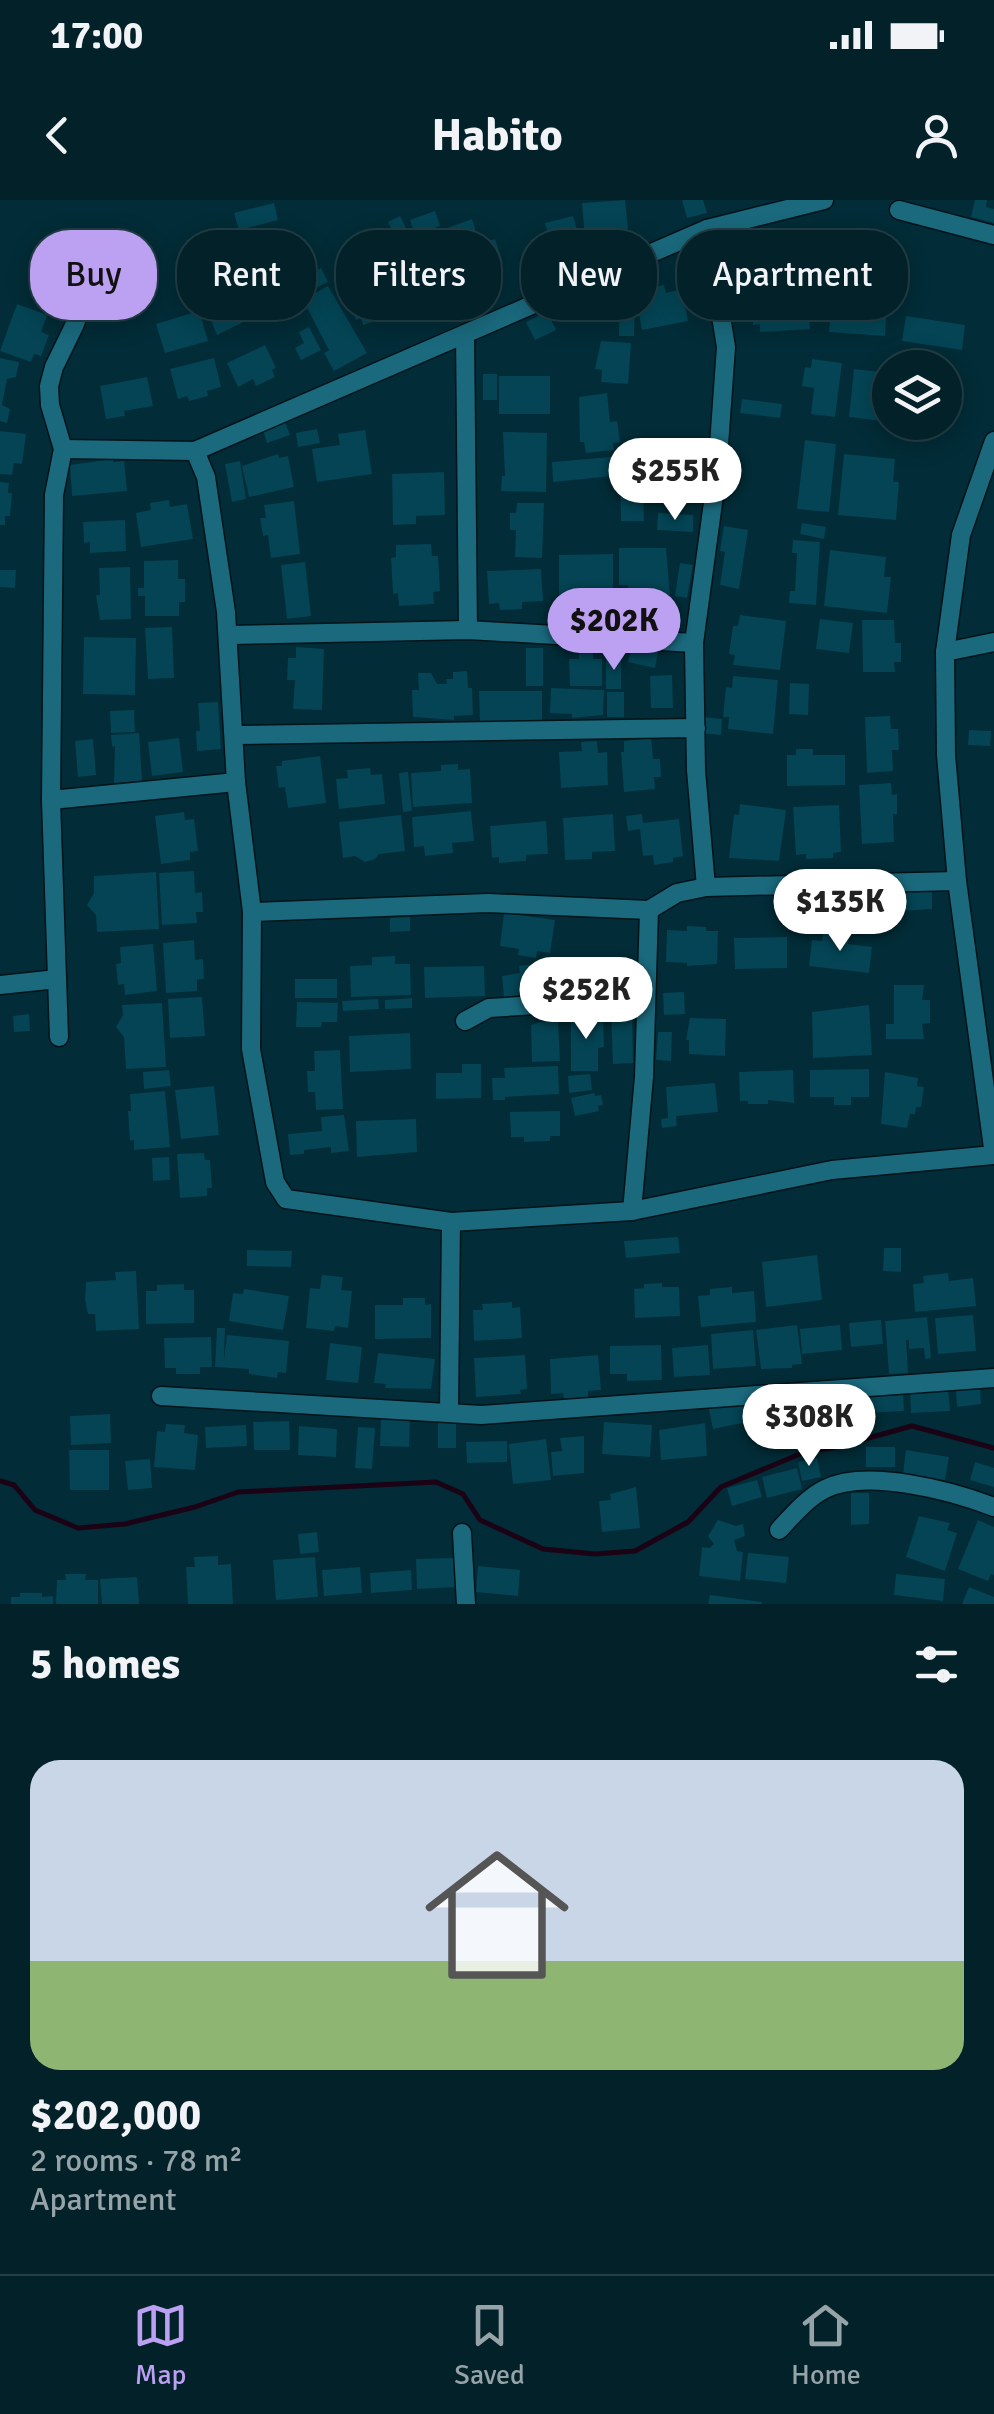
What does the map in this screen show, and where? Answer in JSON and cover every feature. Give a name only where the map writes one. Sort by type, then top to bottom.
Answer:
[{"type":"street","points":[[62,449],[195,450],[707,229],[824,200]]},
{"type":"street","points":[[898,210],[994,236]]},
{"type":"street","points":[[706,886],[694,643],[726,384],[722,313],[707,229]]},
{"type":"street","points":[[60,1037],[51,800],[54,495],[62,449],[50,405],[50,386],[54,367],[77,320]]},
{"type":"street","points":[[465,334],[468,630]]},
{"type":"street","points":[[195,450],[206,477],[228,635],[236,782],[252,912],[251,1049],[274,1182],[286,1199],[451,1222],[632,1211],[832,1170],[994,1155],[957,881],[946,755],[945,652],[961,534],[994,440]]},
{"type":"street","points":[[228,635],[468,630],[694,643]]},
{"type":"street","points":[[945,652],[994,642]]},
{"type":"street","points":[[234,735],[696,728]]},
{"type":"street","points":[[51,800],[236,782]]},
{"type":"street","points":[[252,912],[488,904],[649,910],[678,893],[706,886],[957,881]]},
{"type":"street","points":[[632,1211],[644,1077],[649,910]]},
{"type":"street","points":[[0,985],[58,979]]},
{"type":"street","points":[[465,1021],[489,1008],[646,998]]},
{"type":"street","points":[[449,1412],[451,1222]]},
{"type":"street","points":[[161,1396],[481,1414],[994,1378]]},
{"type":"street","points":[[778,1530],[824,1489],[850,1482],[872,1480],[994,1506]]},
{"type":"street","points":[[462,1533],[466,1604]]},
{"type":"building","points":[[625,200],[628,229],[584,230],[582,203]]},
{"type":"building","points":[[682,200],[703,200],[707,213],[687,218]]},
{"type":"building","points":[[975,200],[987,200],[986,207],[994,209],[994,223],[971,217]]},
{"type":"building","points":[[274,203],[278,220],[239,230],[234,213]]},
{"type":"building","points":[[435,211],[440,226],[413,230],[410,220]]},
{"type":"building","points":[[400,216],[407,230],[392,230],[388,222]]},
{"type":"building","points":[[573,216],[577,230],[547,230],[545,223]]},
{"type":"building","points":[[472,219],[475,230],[444,230]]},
{"type":"building","points":[[321,268],[328,282],[316,288],[316,271]]},
{"type":"building","points":[[664,285],[666,293],[677,290],[677,320],[688,321],[642,330],[640,320],[657,320],[657,286]]},
{"type":"building","points":[[328,286],[336,300],[336,320],[348,320],[367,353],[334,371],[324,353],[329,350],[313,320],[316,293]]},
{"type":"building","points":[[17,304],[30,309],[30,320],[45,320],[41,332],[49,335],[41,356],[34,354],[31,362],[0,351]]},
{"type":"building","points":[[908,316],[965,325],[962,350],[902,341]]},
{"type":"building","points":[[177,318],[202,320],[208,341],[165,353],[156,324]]},
{"type":"building","points":[[211,320],[248,320],[217,335]]},
{"type":"building","points":[[551,320],[556,330],[535,340],[526,322]]},
{"type":"building","points":[[619,320],[634,320],[634,336],[619,336]]},
{"type":"building","points":[[753,320],[809,320],[810,329],[760,332],[760,324],[753,325]]},
{"type":"building","points":[[830,320],[886,320],[885,336],[829,332]]},
{"type":"building","points":[[309,327],[321,350],[301,360],[295,348],[304,343],[299,332]]},
{"type":"building","points":[[601,341],[631,343],[628,384],[601,382],[602,370],[595,369]]},
{"type":"building","points":[[265,345],[276,368],[272,370],[275,377],[256,386],[253,379],[238,387],[227,363]]},
{"type":"building","points":[[0,358],[19,362],[16,377],[7,379],[2,405],[10,409],[7,423],[0,421]]},
{"type":"building","points":[[214,358],[221,387],[207,391],[208,396],[189,401],[187,396],[178,399],[170,369]]},
{"type":"building","points":[[812,359],[842,363],[835,417],[811,414],[814,388],[802,386],[805,367],[811,368]]},
{"type":"building","points":[[854,369],[872,371],[872,420],[849,417]]},
{"type":"building","points":[[483,374],[497,374],[497,400],[483,400]]},
{"type":"building","points":[[499,376],[550,376],[550,414],[499,414]]},
{"type":"building","points":[[147,377],[153,406],[106,419],[100,386]]},
{"type":"building","points":[[607,393],[610,422],[617,421],[620,442],[613,443],[614,450],[586,453],[584,442],[580,442],[579,397]]},
{"type":"building","points":[[742,399],[782,404],[780,418],[740,413]]},
{"type":"building","points":[[285,422],[290,435],[267,443],[263,430]]},
{"type":"building","points":[[317,429],[320,443],[298,447],[296,433]]},
{"type":"building","points":[[365,430],[372,474],[317,482],[312,449],[340,445],[338,434]]},
{"type":"building","points":[[0,431],[26,434],[22,464],[14,463],[12,475],[0,474]]},
{"type":"building","points":[[503,432],[547,433],[546,492],[501,491],[505,476]]},
{"type":"building","points":[[805,440],[836,444],[829,512],[797,509]]},
{"type":"building","points":[[278,454],[279,458],[288,456],[294,487],[249,497],[242,466]]},
{"type":"building","points":[[844,454],[895,459],[893,482],[899,482],[896,520],[838,515]]},
{"type":"building","points":[[611,457],[613,476],[553,482],[552,462]]},
{"type":"building","points":[[642,458],[644,521],[621,521],[620,459]]},
{"type":"building","points":[[124,461],[127,491],[72,496],[70,465]]},
{"type":"building","points":[[240,461],[246,499],[232,502],[225,464]]},
{"type":"building","points":[[444,472],[445,515],[416,516],[416,524],[393,525],[392,474]]},
{"type":"building","points":[[0,482],[9,483],[8,493],[12,493],[5,525],[0,525]]},
{"type":"building","points":[[169,500],[170,507],[187,504],[193,539],[141,547],[136,513],[151,510],[150,503]]},
{"type":"building","points":[[294,501],[300,554],[271,558],[268,535],[263,536],[260,518],[266,518],[264,505]]},
{"type":"building","points":[[517,503],[544,503],[542,558],[515,557],[516,530],[510,530],[510,513],[516,513]]},
{"type":"building","points":[[658,513],[693,515],[693,532],[657,530]]},
{"type":"building","points":[[125,520],[126,551],[90,553],[90,542],[84,543],[83,522]]},
{"type":"building","points":[[802,523],[826,527],[824,539],[800,534]]},
{"type":"building","points":[[724,526],[748,530],[739,589],[720,585]]},
{"type":"building","points":[[793,540],[820,542],[816,605],[789,603],[790,591],[795,591],[797,553],[792,553]]},
{"type":"building","points":[[431,544],[432,556],[438,556],[440,591],[433,592],[434,604],[399,606],[398,593],[393,594],[391,558],[396,557],[396,545]]},
{"type":"building","points":[[619,548],[666,548],[670,597],[629,595],[628,585],[619,585]]},
{"type":"building","points":[[830,550],[886,557],[884,577],[891,577],[887,613],[824,606]]},
{"type":"building","points":[[613,554],[613,597],[559,597],[559,555]]},
{"type":"building","points":[[178,560],[178,579],[185,579],[185,602],[179,602],[179,616],[145,616],[145,596],[138,596],[138,588],[144,588],[144,561]]},
{"type":"building","points":[[305,562],[311,616],[287,619],[281,565]]},
{"type":"building","points":[[680,563],[693,565],[687,598],[675,596]]},
{"type":"building","points":[[130,567],[131,619],[100,620],[96,595],[100,595],[99,568]]},
{"type":"building","points":[[541,569],[543,601],[522,602],[522,609],[500,610],[499,603],[489,604],[487,571]]},
{"type":"building","points":[[0,570],[16,570],[15,588],[0,587]]},
{"type":"building","points":[[740,615],[786,621],[780,670],[733,665],[735,655],[729,654],[733,626],[738,626]]},
{"type":"building","points":[[820,619],[853,623],[849,653],[816,649]]},
{"type":"building","points":[[862,620],[894,620],[895,643],[901,643],[901,662],[894,662],[895,672],[863,672]]},
{"type":"building","points":[[172,627],[174,678],[148,679],[145,628]]},
{"type":"building","points":[[84,637],[136,638],[135,695],[83,694]]},
{"type":"building","points":[[632,646],[658,652],[655,668],[628,662]]},
{"type":"building","points":[[296,647],[324,649],[322,710],[293,709],[295,680],[287,680],[288,658],[296,658]]},
{"type":"building","points":[[526,648],[543,648],[543,686],[526,686]]},
{"type":"building","points":[[579,653],[593,653],[593,659],[602,659],[602,686],[570,686],[569,659],[579,659]]},
{"type":"building","points":[[606,656],[621,656],[621,689],[606,689]]},
{"type":"building","points":[[467,671],[473,715],[454,716],[454,720],[413,717],[412,690],[419,690],[418,673],[431,673],[437,684],[447,684],[446,679],[453,679],[453,672]]},
{"type":"building","points":[[672,675],[673,708],[651,708],[650,676]]},
{"type":"building","points":[[733,676],[778,680],[773,734],[728,729],[729,717],[723,717],[726,687],[732,688]]},
{"type":"building","points":[[790,683],[809,684],[808,715],[789,714]]},
{"type":"building","points":[[551,688],[604,690],[603,715],[572,718],[572,714],[550,713]]},
{"type":"building","points":[[479,691],[542,691],[542,722],[480,722]]},
{"type":"building","points":[[607,692],[624,692],[624,717],[607,717]]},
{"type":"building","points":[[218,702],[221,749],[197,751],[198,703]]},
{"type":"building","points":[[134,710],[135,732],[111,733],[110,711]]},
{"type":"building","points":[[890,716],[891,729],[898,729],[899,750],[892,750],[893,771],[867,773],[865,717]]},
{"type":"building","points":[[703,717],[722,719],[721,735],[701,733]]},
{"type":"building","points":[[969,730],[991,731],[990,746],[968,745]]},
{"type":"building","points":[[139,733],[142,781],[114,783],[115,746],[112,747],[111,735]]},
{"type":"building","points":[[179,738],[183,772],[152,776],[148,742]]},
{"type":"building","points":[[651,738],[653,759],[660,759],[661,777],[654,777],[655,789],[624,792],[624,741]]},
{"type":"building","points":[[93,739],[96,775],[78,777],[75,741]]},
{"type":"building","points":[[597,741],[598,753],[607,752],[608,785],[561,788],[559,752],[582,751],[581,742]]},
{"type":"building","points":[[796,749],[813,749],[813,755],[845,755],[845,785],[787,786],[787,755],[796,755]]},
{"type":"building","points":[[320,756],[326,803],[288,808],[285,787],[279,788],[276,766],[282,766],[282,761]]},
{"type":"building","points":[[458,764],[458,770],[470,769],[472,803],[413,807],[411,773],[441,771],[441,765]]},
{"type":"building","points":[[370,768],[371,775],[382,774],[385,804],[339,809],[336,779],[348,778],[347,770]]},
{"type":"building","points":[[408,772],[412,811],[403,812],[399,773]]},
{"type":"building","points":[[891,783],[892,795],[897,794],[894,842],[862,844],[859,785]]},
{"type":"building","points":[[740,804],[786,810],[779,861],[729,858],[734,814],[739,815]]},
{"type":"building","points":[[839,805],[841,852],[833,853],[833,858],[806,859],[806,854],[796,855],[793,807]]},
{"type":"building","points":[[471,811],[474,841],[452,843],[453,853],[425,856],[424,846],[414,847],[412,817]]},
{"type":"building","points":[[184,812],[185,820],[194,819],[198,851],[190,852],[190,860],[161,864],[155,816]]},
{"type":"building","points":[[613,814],[615,851],[592,852],[592,859],[565,860],[563,818]]},
{"type":"building","points":[[642,814],[643,823],[679,819],[683,856],[654,865],[653,855],[643,856],[640,829],[628,831],[626,816]]},
{"type":"building","points":[[401,815],[405,851],[379,854],[365,862],[355,856],[343,858],[339,822]]},
{"type":"building","points":[[546,821],[548,854],[499,863],[499,857],[492,858],[490,826]]},
{"type":"building","points":[[194,871],[195,893],[202,892],[203,912],[196,912],[197,923],[162,925],[159,873]]},
{"type":"building","points":[[156,872],[159,929],[97,932],[96,915],[87,905],[94,893],[94,876]]},
{"type":"building","points":[[932,891],[932,909],[884,912],[884,893]]},
{"type":"building","points":[[504,913],[555,920],[550,953],[537,951],[536,958],[518,955],[519,949],[500,946]]},
{"type":"building","points":[[410,917],[410,931],[390,932],[390,918]]},
{"type":"building","points":[[687,926],[718,931],[717,964],[687,966],[666,962],[667,930],[687,931]]},
{"type":"building","points":[[823,933],[849,936],[848,944],[872,947],[869,973],[809,966],[812,940],[822,941]]},
{"type":"building","points":[[787,937],[787,968],[735,969],[734,938]]},
{"type":"building","points":[[194,940],[195,960],[203,959],[204,979],[197,979],[197,991],[166,993],[163,943]]},
{"type":"building","points":[[153,944],[157,991],[125,995],[124,984],[118,985],[116,964],[121,963],[120,947]]},
{"type":"building","points":[[395,956],[395,964],[410,964],[411,995],[351,997],[350,966],[372,965],[372,957]]},
{"type":"building","points":[[542,963],[546,992],[504,997],[502,976],[520,973],[519,966]]},
{"type":"building","points":[[484,966],[485,996],[425,998],[424,967]]},
{"type":"building","points":[[295,979],[337,979],[337,998],[295,998]]},
{"type":"building","points":[[894,985],[924,985],[922,1000],[930,1000],[930,1023],[922,1024],[924,1039],[886,1039],[886,1024],[894,1024]]},
{"type":"building","points":[[684,992],[685,1014],[664,1015],[663,993]]},
{"type":"building","points":[[202,997],[205,1036],[170,1038],[168,999]]},
{"type":"building","points":[[412,998],[412,1008],[385,1009],[385,1000]]},
{"type":"building","points":[[378,999],[379,1009],[343,1011],[342,1001]]},
{"type":"building","points":[[297,1002],[338,1003],[337,1022],[322,1022],[321,1027],[296,1027]]},
{"type":"building","points":[[162,1003],[166,1067],[126,1069],[124,1037],[116,1027],[123,1015],[122,1005]]},
{"type":"building","points":[[869,1005],[872,1055],[813,1058],[812,1012]]},
{"type":"building","points":[[611,1009],[632,1009],[633,1063],[613,1064]]},
{"type":"building","points":[[29,1014],[30,1031],[14,1032],[13,1016]]},
{"type":"building","points":[[571,1014],[597,1014],[598,1022],[603,1022],[604,1047],[598,1048],[598,1071],[571,1071]]},
{"type":"building","points":[[690,1018],[726,1019],[725,1056],[689,1054],[686,1040]]},
{"type":"building","points":[[558,1022],[560,1061],[532,1062],[531,1025]]},
{"type":"building","points":[[658,1032],[672,1032],[671,1061],[656,1060]]},
{"type":"building","points":[[410,1033],[411,1069],[350,1072],[349,1036]]},
{"type":"building","points":[[340,1050],[343,1109],[316,1110],[315,1092],[308,1092],[307,1071],[315,1071],[314,1051]]},
{"type":"building","points":[[462,1064],[481,1064],[481,1098],[436,1099],[436,1073],[462,1073]]},
{"type":"building","points":[[558,1066],[559,1094],[493,1100],[492,1078],[505,1078],[504,1068]]},
{"type":"building","points":[[869,1069],[869,1097],[851,1097],[851,1105],[834,1105],[834,1097],[810,1097],[810,1070]]},
{"type":"building","points":[[169,1070],[171,1086],[144,1089],[143,1072]]},
{"type":"building","points":[[793,1070],[794,1103],[740,1101],[739,1072]]},
{"type":"building","points":[[885,1072],[918,1078],[917,1086],[924,1087],[921,1107],[910,1114],[907,1128],[881,1124]]},
{"type":"building","points":[[590,1074],[592,1090],[569,1093],[568,1076]]},
{"type":"building","points":[[715,1083],[718,1112],[676,1116],[677,1126],[662,1128],[661,1119],[668,1118],[666,1087]]},
{"type":"building","points":[[214,1086],[219,1135],[181,1139],[175,1090]]},
{"type":"building","points":[[165,1091],[170,1147],[134,1150],[134,1140],[130,1141],[130,1094]]},
{"type":"building","points":[[601,1095],[603,1105],[598,1106],[599,1111],[575,1116],[571,1098]]},
{"type":"building","points":[[560,1111],[560,1136],[550,1136],[550,1141],[524,1142],[524,1137],[511,1137],[510,1112]]},
{"type":"building","points":[[344,1115],[349,1151],[331,1153],[331,1147],[290,1155],[288,1134],[322,1131],[321,1117]]},
{"type":"building","points":[[416,1119],[417,1152],[357,1157],[356,1121]]},
{"type":"building","points":[[204,1153],[205,1160],[210,1160],[212,1188],[207,1188],[207,1196],[180,1198],[177,1154]]},
{"type":"building","points":[[169,1157],[170,1180],[153,1181],[152,1158]]},
{"type":"building","points":[[678,1237],[680,1253],[626,1258],[624,1241]]},
{"type":"building","points":[[884,1248],[901,1248],[901,1272],[883,1271]]},
{"type":"building","points":[[247,1250],[292,1251],[291,1267],[247,1266]]},
{"type":"building","points":[[817,1255],[822,1300],[766,1307],[762,1262]]},
{"type":"building","points":[[136,1271],[139,1329],[96,1331],[95,1314],[88,1314],[85,1300],[86,1282],[116,1280],[115,1272]]},
{"type":"building","points":[[948,1273],[949,1281],[973,1278],[976,1306],[915,1312],[913,1284],[924,1283],[923,1276]]},
{"type":"building","points":[[322,1275],[343,1277],[341,1290],[352,1291],[348,1328],[306,1328],[310,1288],[320,1289]]},
{"type":"building","points":[[662,1283],[662,1287],[679,1287],[680,1316],[635,1318],[634,1289]]},
{"type":"building","points":[[184,1284],[184,1290],[194,1290],[194,1323],[146,1324],[146,1291],[157,1291],[157,1285]]},
{"type":"building","points":[[732,1287],[732,1293],[754,1291],[756,1322],[701,1327],[698,1296],[710,1295],[710,1289]]},
{"type":"building","points":[[244,1289],[289,1296],[283,1330],[229,1321],[233,1293],[243,1294]]},
{"type":"building","points":[[403,1298],[425,1298],[425,1305],[431,1304],[431,1338],[375,1339],[375,1305],[403,1305]]},
{"type":"building","points":[[512,1302],[512,1308],[520,1307],[522,1338],[474,1341],[473,1310],[483,1310],[482,1304]]},
{"type":"building","points":[[973,1315],[976,1351],[938,1354],[935,1318]]},
{"type":"building","points":[[927,1317],[931,1358],[925,1359],[924,1348],[909,1349],[906,1340],[908,1373],[889,1374],[885,1321]]},
{"type":"building","points":[[881,1320],[883,1344],[851,1347],[849,1323]]},
{"type":"building","points":[[797,1325],[802,1364],[761,1369],[756,1330]]},
{"type":"building","points":[[840,1325],[842,1350],[802,1354],[800,1329]]},
{"type":"building","points":[[217,1328],[225,1328],[224,1360],[227,1335],[289,1341],[286,1373],[278,1372],[277,1378],[249,1374],[249,1369],[215,1367]]},
{"type":"building","points":[[753,1330],[756,1366],[713,1369],[711,1334]]},
{"type":"building","points":[[211,1337],[212,1367],[200,1367],[200,1374],[176,1374],[176,1368],[165,1368],[164,1338]]},
{"type":"building","points":[[330,1343],[362,1347],[358,1383],[326,1380]]},
{"type":"building","points":[[661,1345],[662,1380],[627,1381],[627,1374],[610,1374],[610,1346]]},
{"type":"building","points":[[708,1345],[710,1375],[674,1377],[672,1348]]},
{"type":"building","points":[[378,1353],[435,1359],[431,1389],[385,1388],[386,1384],[374,1383]]},
{"type":"building","points":[[525,1355],[527,1389],[520,1390],[521,1394],[476,1397],[474,1358]]},
{"type":"building","points":[[598,1355],[601,1390],[588,1391],[588,1397],[564,1399],[563,1393],[551,1394],[550,1359]]},
{"type":"building","points":[[980,1387],[981,1404],[957,1407],[956,1389]]},
{"type":"building","points":[[948,1389],[950,1411],[911,1413],[910,1391]]},
{"type":"building","points":[[903,1390],[904,1411],[864,1413],[864,1392]]},
{"type":"building","points":[[753,1400],[757,1420],[713,1429],[709,1409]]},
{"type":"building","points":[[110,1414],[111,1443],[71,1445],[70,1416]]},
{"type":"building","points":[[854,1417],[856,1431],[821,1435],[820,1421]]},
{"type":"building","points":[[381,1419],[410,1420],[409,1447],[380,1446]]},
{"type":"building","points":[[289,1421],[290,1450],[254,1450],[253,1422]]},
{"type":"building","points":[[438,1422],[456,1422],[456,1448],[438,1448]]},
{"type":"building","points":[[604,1422],[652,1425],[650,1457],[602,1454]]},
{"type":"building","points":[[705,1423],[707,1456],[661,1460],[659,1430]]},
{"type":"building","points":[[166,1424],[185,1425],[184,1433],[198,1435],[195,1470],[154,1467],[157,1431],[165,1432]]},
{"type":"building","points":[[246,1425],[247,1446],[206,1448],[205,1427]]},
{"type":"building","points":[[299,1426],[337,1429],[336,1457],[298,1455]]},
{"type":"building","points":[[358,1427],[375,1428],[372,1469],[355,1468]]},
{"type":"building","points":[[584,1436],[584,1473],[553,1476],[551,1452],[562,1451],[560,1438]]},
{"type":"building","points":[[546,1439],[551,1480],[513,1484],[509,1444]]},
{"type":"building","points":[[507,1441],[507,1462],[467,1463],[466,1442]]},
{"type":"building","points":[[866,1447],[895,1447],[895,1467],[866,1467]]},
{"type":"building","points":[[69,1450],[109,1450],[109,1490],[70,1490]]},
{"type":"building","points":[[906,1450],[949,1457],[945,1480],[903,1474]]},
{"type":"building","points":[[817,1458],[821,1477],[802,1481],[798,1462]]},
{"type":"building","points":[[150,1459],[152,1488],[128,1490],[125,1461]]},
{"type":"building","points":[[975,1462],[994,1468],[994,1487],[970,1480]]},
{"type":"building","points":[[797,1468],[802,1489],[767,1498],[762,1477]]},
{"type":"building","points":[[757,1480],[762,1497],[732,1506],[727,1488]]},
{"type":"building","points":[[636,1487],[640,1528],[602,1532],[599,1501],[611,1500],[610,1494]]},
{"type":"building","points":[[851,1493],[869,1493],[869,1524],[851,1525]]},
{"type":"building","points":[[919,1516],[950,1523],[947,1530],[957,1533],[945,1571],[906,1557]]},
{"type":"building","points":[[718,1520],[736,1526],[743,1524],[745,1536],[734,1540],[737,1551],[743,1552],[740,1581],[699,1576],[702,1547],[714,1544],[708,1536]]},
{"type":"building","points":[[978,1520],[994,1527],[994,1575],[988,1581],[958,1569]]},
{"type":"building","points":[[317,1532],[319,1552],[300,1554],[298,1534]]},
{"type":"building","points":[[748,1553],[789,1557],[786,1583],[745,1579]]},
{"type":"building","points":[[218,1556],[218,1565],[231,1564],[233,1604],[188,1604],[186,1567],[195,1567],[194,1557]]},
{"type":"building","points":[[315,1557],[318,1597],[276,1600],[273,1560]]},
{"type":"building","points":[[454,1558],[455,1587],[417,1589],[416,1559]]},
{"type":"building","points":[[478,1566],[520,1570],[518,1596],[476,1592]]},
{"type":"building","points":[[360,1567],[362,1593],[324,1596],[322,1570]]},
{"type":"building","points":[[411,1570],[412,1590],[371,1593],[370,1573]]},
{"type":"building","points":[[65,1574],[86,1574],[85,1580],[98,1580],[98,1604],[56,1604],[57,1580],[66,1580]]},
{"type":"building","points":[[896,1574],[945,1579],[943,1601],[894,1595]]},
{"type":"building","points":[[137,1577],[139,1604],[102,1604],[100,1579]]},
{"type":"building","points":[[969,1587],[994,1597],[994,1604],[962,1604]]},
{"type":"building","points":[[20,1593],[53,1596],[53,1604],[11,1604],[11,1597],[20,1597]]},
{"type":"building","points":[[710,1595],[762,1602],[762,1604],[708,1604]]},
{"type":"waterway","points":[[0,1481],[14,1485],[35,1510],[78,1528],[125,1524],[238,1492],[436,1482],[463,1494],[480,1520],[543,1549],[595,1554],[635,1551],[688,1522],[721,1487],[807,1451],[912,1426],[994,1448]]}]
